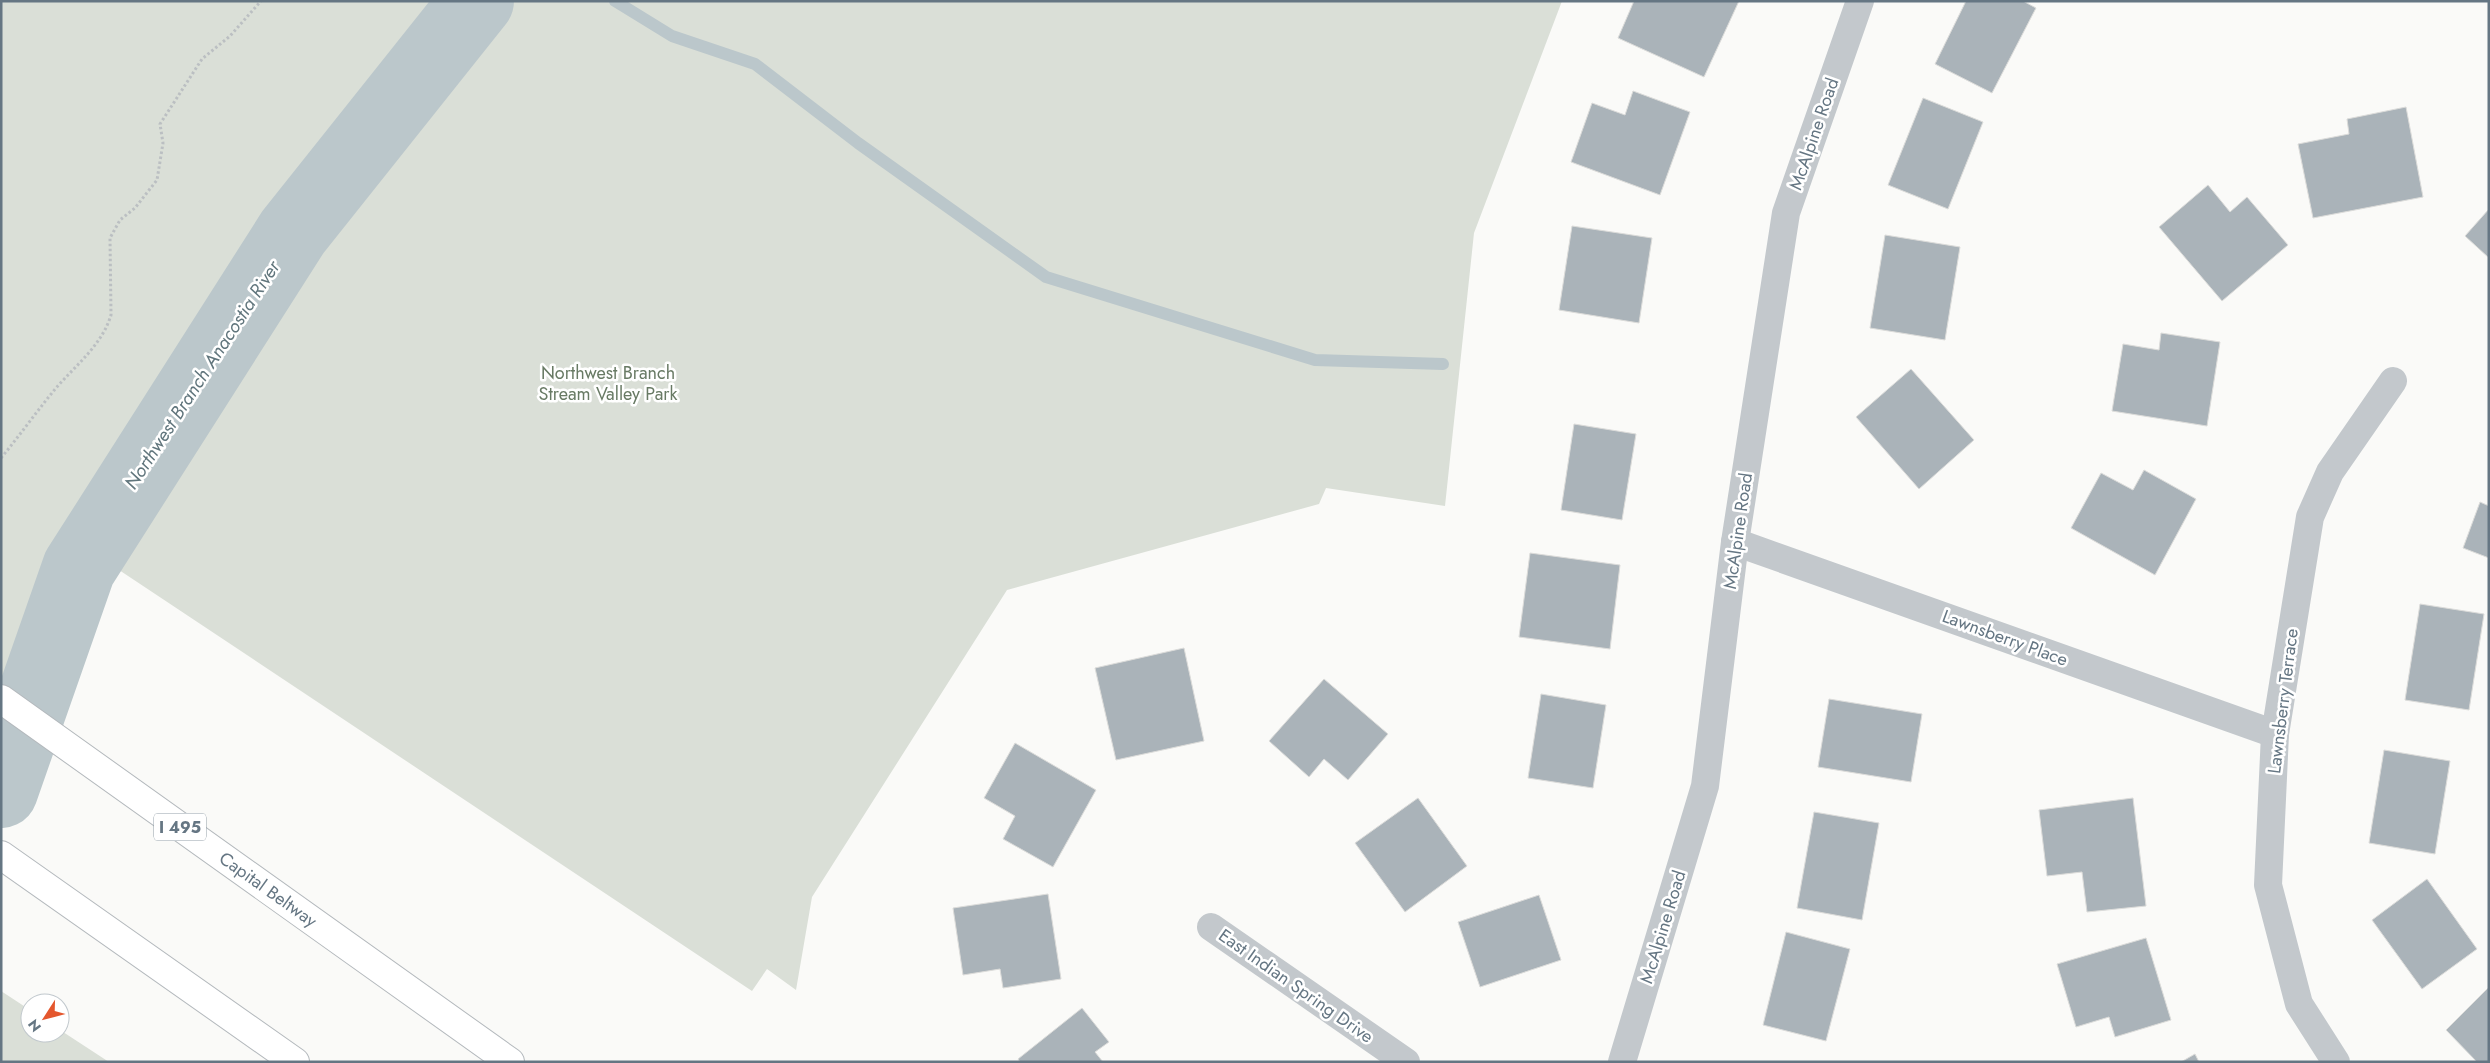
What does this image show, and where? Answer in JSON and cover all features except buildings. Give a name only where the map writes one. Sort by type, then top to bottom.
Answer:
[{"type":"highway","name":"Capital Beltway","points":[[1,700],[510,1062]]},
{"type":"highway","points":[[1,856],[292,1060]]},
{"type":"street","name":"McAlpine Road","points":[[1622,1062],[1705,786],[1735,542],[1786,213],[1860,1]]},
{"type":"street","name":"Lawnsberry Terrace","points":[[2336,1062],[2299,1004],[2268,885],[2275,734],[2310,517],[2330,472],[2393,381]]},
{"type":"street","name":"Lawnsberry Place","points":[[1735,542],[2275,734]]},
{"type":"street","name":"East Indian Spring Drive","points":[[1211,928],[1406,1062]]},
{"type":"path","points":[[1,458],[56,389],[102,336],[108,326],[111,315],[110,238],[120,220],[135,208],[157,180],[163,143],[160,124],[202,59],[230,36],[261,1]]},
{"type":"green space","name":"Northwest Branch Stream Valley Park","points":[[1,1],[1562,1],[1474,233],[1445,506],[1326,488],[1319,504],[1007,590],[812,897],[796,990],[767,969],[752,991],[107,562],[1,766]]},
{"type":"green space","points":[[1,991],[20,1003],[20,1043],[70,1043],[70,1037],[109,1062],[1,1062]]},
{"type":"waterway","name":"Northwest Branch Anacostia River","points":[[1,791],[79,568],[293,232],[477,1]]},
{"type":"waterway","points":[[615,1],[672,36],[755,64],[858,143],[1046,277],[1315,360],[1443,364]]}]
